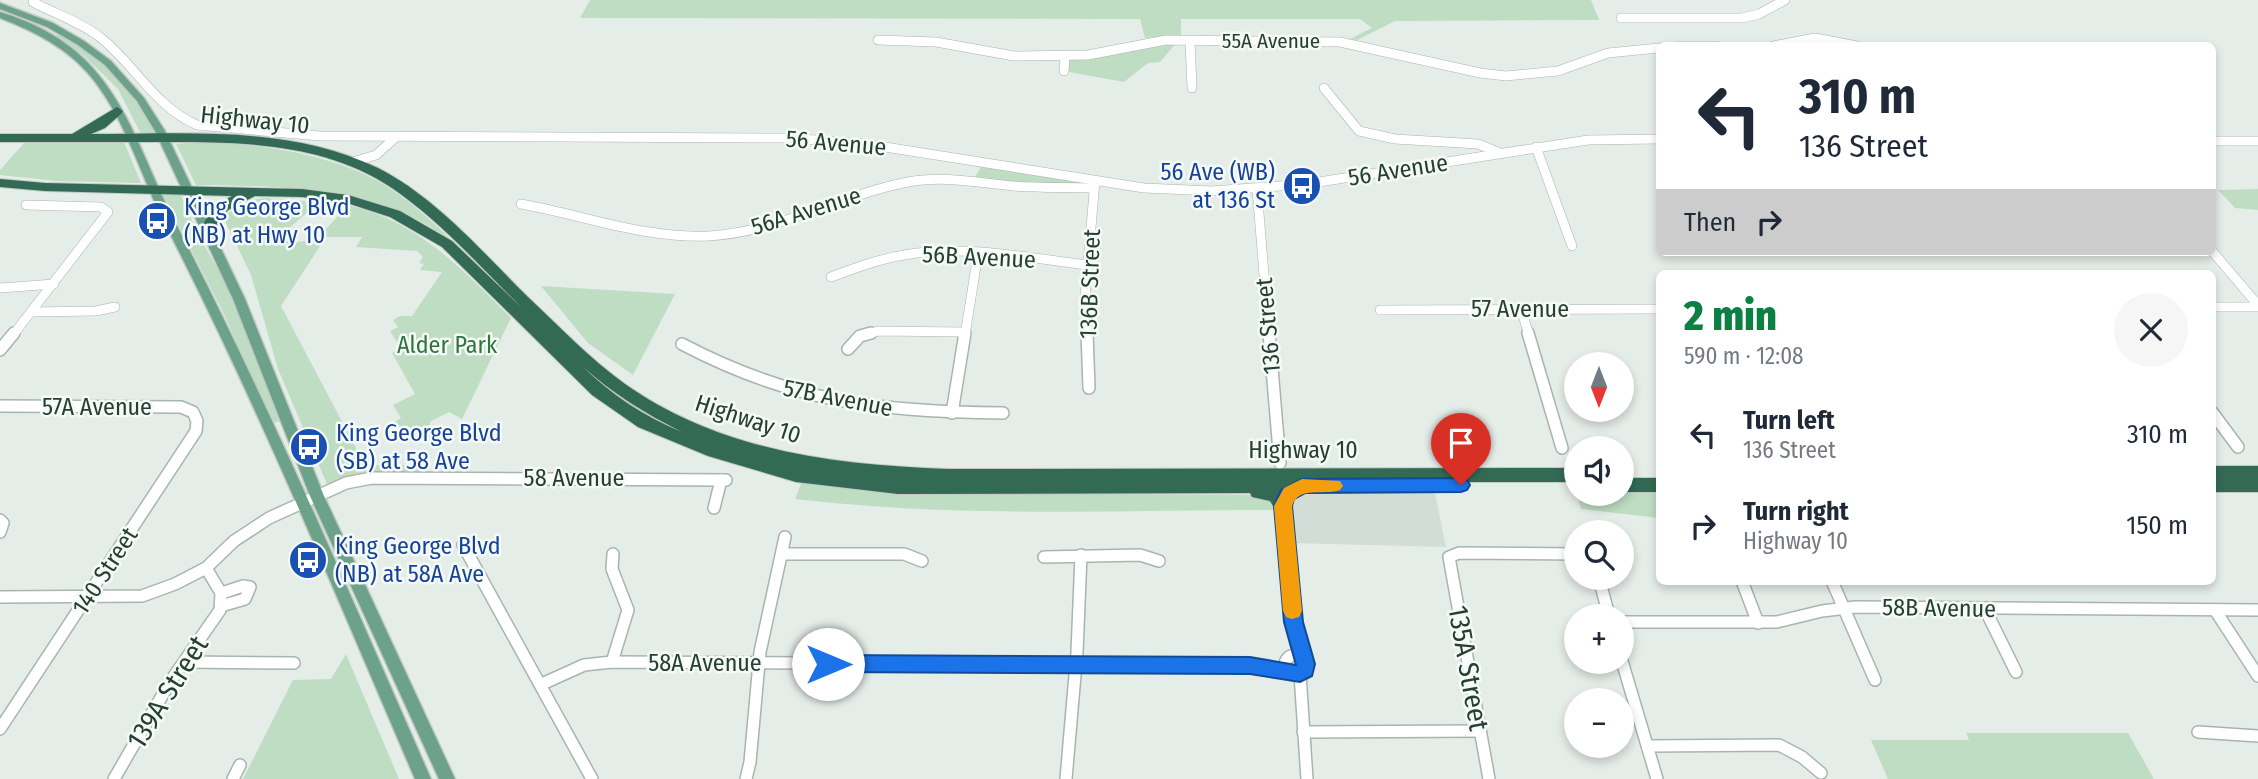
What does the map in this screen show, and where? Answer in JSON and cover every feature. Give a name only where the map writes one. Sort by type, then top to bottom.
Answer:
[{"type":"highway","points":[[70,138],[100,125],[117,111]]},
{"type":"highway","name":"Highway 10","points":[[0,138],[258,141],[322,152],[353,162],[387,178],[421,202],[590,365],[622,390],[684,425],[719,440],[802,463],[881,474],[948,477],[1564,475]]},
{"type":"highway","name":"Highway 10","points":[[0,183],[45,187],[271,191],[348,199],[395,214],[447,244],[598,391],[645,423],[714,451],[796,475],[870,485],[947,488],[1564,485]]},
{"type":"highway","points":[[207,231],[216,211],[224,204],[238,197],[271,191]]},
{"type":"highway","points":[[1263,475],[1280,463],[1292,469],[1408,470],[1424,475]]},
{"type":"highway","points":[[2216,473],[2258,473]]},
{"type":"highway","points":[[1634,475],[1656,475]]},
{"type":"highway","points":[[1634,485],[1656,485]]},
{"type":"highway","points":[[2216,485],[2258,485]]},
{"type":"highway","points":[[1127,487],[1159,492],[1265,492],[1275,495],[1283,506],[1290,493],[1302,486]]},
{"type":"main road","points":[[0,6],[50,25],[81,43],[125,80],[163,138],[239,299],[317,496],[447,779]]},
{"type":"main road","points":[[0,15],[37,29],[67,47],[97,78],[117,111],[152,190],[204,284],[423,779]]},
{"type":"street","points":[[1621,18],[1742,18],[1759,14],[1785,0]]},
{"type":"street","points":[[33,2],[98,36]]},
{"type":"street","points":[[81,43],[98,36]]},
{"type":"street","name":"56 Avenue","points":[[98,36],[170,111],[184,121],[197,125],[319,136],[790,138],[866,144],[978,161],[1094,184],[1173,190],[1257,189],[1588,140],[1656,139]]},
{"type":"street","points":[[1788,42],[1811,36],[1846,42]]},
{"type":"street","name":"55A Avenue","points":[[878,40],[936,42],[1014,56],[1088,55],[1166,40],[1340,42],[1480,73],[1506,76],[1558,71],[1608,53],[1656,48]]},
{"type":"street","points":[[1190,41],[1192,88]]},
{"type":"street","points":[[1065,56],[1065,71]]},
{"type":"street","name":"56 Avenue","points":[[1324,88],[1359,131],[1395,139],[1478,144],[1501,153]]},
{"type":"street","points":[[353,162],[369,158],[396,137]]},
{"type":"street","points":[[2216,141],[2258,141]]},
{"type":"street","points":[[1536,147],[1572,246]]},
{"type":"street","points":[[969,181],[978,161]]},
{"type":"street","name":"56A Avenue","points":[[520,204],[648,234],[712,236],[771,226],[876,189],[901,183],[945,179],[1020,186],[1094,184]]},
{"type":"street","name":"136B Street","points":[[1089,388],[1086,297],[1094,184]]},
{"type":"street","name":"136 Street","points":[[1257,189],[1280,463]]},
{"type":"street","points":[[0,350],[54,284],[65,265],[107,216],[108,210],[100,207],[26,205]]},
{"type":"street","name":"56B Avenue","points":[[831,277],[879,260],[914,253],[978,254],[1088,264]]},
{"type":"street","points":[[952,413],[978,254]]},
{"type":"street","points":[[2216,256],[2258,306]]},
{"type":"street","points":[[0,288],[54,284]]},
{"type":"street","points":[[2244,289],[2258,289]]},
{"type":"street","points":[[2216,307],[2258,306]]},
{"type":"street","points":[[32,312],[96,311],[115,307]]},
{"type":"street","points":[[1521,309],[1562,447]]},
{"type":"street","name":"57 Avenue","points":[[1380,310],[1656,309]]},
{"type":"street","points":[[848,349],[860,336],[878,331],[964,332]]},
{"type":"street","name":"57B Avenue","points":[[682,344],[715,363],[796,393],[849,405],[917,413],[1003,414]]},
{"type":"street","name":"57A Avenue","points":[[0,407],[181,407],[193,410]]},
{"type":"street","name":"140 Street","points":[[0,730],[196,431],[198,418],[193,410]]},
{"type":"street","points":[[2216,417],[2238,447]]},
{"type":"street","name":"58 Avenue","points":[[302,503],[346,483],[372,478],[724,480],[714,508]]},
{"type":"street","points":[[0,597],[142,596],[175,584],[206,568],[248,530],[302,503]]},
{"type":"street","points":[[1283,506],[1293,622],[1292,665],[1300,701],[1307,779]]},
{"type":"street","points":[[0,520],[3,523],[0,531]]},
{"type":"street","points":[[746,779],[760,664],[785,537]]},
{"type":"street","points":[[463,545],[592,779]]},
{"type":"street","name":"135A Street","points":[[1489,779],[1449,557],[1459,553],[1564,554]]},
{"type":"street","points":[[612,554],[610,568],[628,603],[628,610],[612,662]]},
{"type":"street","points":[[782,554],[904,554],[922,561]]},
{"type":"street","points":[[1066,779],[1081,555]]},
{"type":"street","points":[[1044,557],[1140,555],[1159,561]]},
{"type":"street","name":"139A Street","points":[[114,779],[222,599],[206,568]]},
{"type":"street","points":[[1744,585],[1758,623]]},
{"type":"street","points":[[1834,585],[1875,680]]},
{"type":"street","name":"58B Avenue","points":[[1634,622],[1758,623],[1784,621],[1843,608],[2258,610]]},
{"type":"street","points":[[1985,609],[2017,672]]},
{"type":"street","points":[[2215,610],[2258,676]]},
{"type":"street","points":[[185,662],[294,663]]},
{"type":"street","name":"58A Avenue","points":[[542,684],[583,666],[612,662],[1292,665]]},
{"type":"street","points":[[1626,674],[1657,779]]},
{"type":"street","points":[[1303,732],[1480,731]]},
{"type":"street","points":[[2198,732],[2258,736]]},
{"type":"street","points":[[1648,746],[1779,745],[1802,757],[1821,773]]},
{"type":"street","points":[[233,779],[240,765]]},
{"type":"shaded area","points":[[1285,487],[1434,488],[1446,547],[1289,543]]},
{"type":"green space","points":[[590,0],[1591,0],[1599,20],[1395,21],[1357,40],[1350,39],[1372,28],[1360,19],[1181,19],[1181,35],[1145,38],[1140,19],[580,18]]},
{"type":"green space","points":[[60,34],[116,77],[148,118],[156,134],[141,134],[118,89],[81,53],[56,36]]},
{"type":"green space","points":[[1177,42],[1160,62],[1148,63],[1124,82],[1069,72],[1065,57]]},
{"type":"green space","points":[[25,142],[124,142],[141,183],[57,181],[0,175],[0,170]]},
{"type":"green space","points":[[224,143],[279,149],[355,170],[400,195],[464,251],[435,230],[404,213],[371,202],[302,189],[196,185],[176,144]]},
{"type":"green space","points":[[982,165],[1088,182],[1086,186],[974,179]]},
{"type":"green space","points":[[2258,189],[2258,210],[2235,208],[2218,190]]},
{"type":"green space","points":[[180,193],[200,238],[221,275],[283,420],[273,423],[223,312],[163,194]]},
{"type":"green space","name":"Alder Park","points":[[264,198],[305,201],[309,211],[282,234],[289,243],[300,242],[323,232],[346,205],[395,222],[437,249],[511,318],[462,419],[449,412],[431,421],[428,428],[397,427],[393,423],[401,418],[393,405],[415,394],[392,353],[401,348],[390,331],[398,327],[393,320],[400,316],[412,316],[442,272],[420,270],[424,264],[419,263],[423,257],[417,251],[356,247],[362,237],[326,237],[281,306],[365,465],[427,465],[424,471],[375,471],[327,484],[278,369],[251,275],[225,221],[225,215],[246,201]]},
{"type":"green space","points":[[541,286],[675,294],[633,375],[588,343]]},
{"type":"green space","points":[[802,481],[910,493],[1258,495],[1271,499],[1280,510],[1038,512],[916,509],[795,499]]},
{"type":"green space","points":[[1656,490],[1656,518],[1581,509],[1580,506],[1634,506],[1634,491]]},
{"type":"green space","points":[[346,654],[399,779],[243,779],[293,680],[331,679]]},
{"type":"green space","points":[[1966,733],[2128,733],[2154,779],[1888,779],[1871,740],[1969,740]]},
{"type":"slow traffic","points":[[1292,611],[1283,506],[1290,493],[1302,486],[1334,486]]},
{"type":"place","name":"56 Ave (WB) at 136 St","points":[[1302,186]]},
{"type":"place","name":"King George Blvd (NB) at Hwy 10","points":[[157,221]]},
{"type":"place","name":"King George Blvd (SB) at 58 Ave","points":[[309,447]]},
{"type":"place","name":"King George Blvd (NB) at 58A Ave","points":[[308,560]]},
{"type":"route","points":[[828,664],[1250,665],[1300,674],[1305,670],[1306,664],[1293,622],[1283,506],[1287,495],[1302,486],[1461,485]]}]
